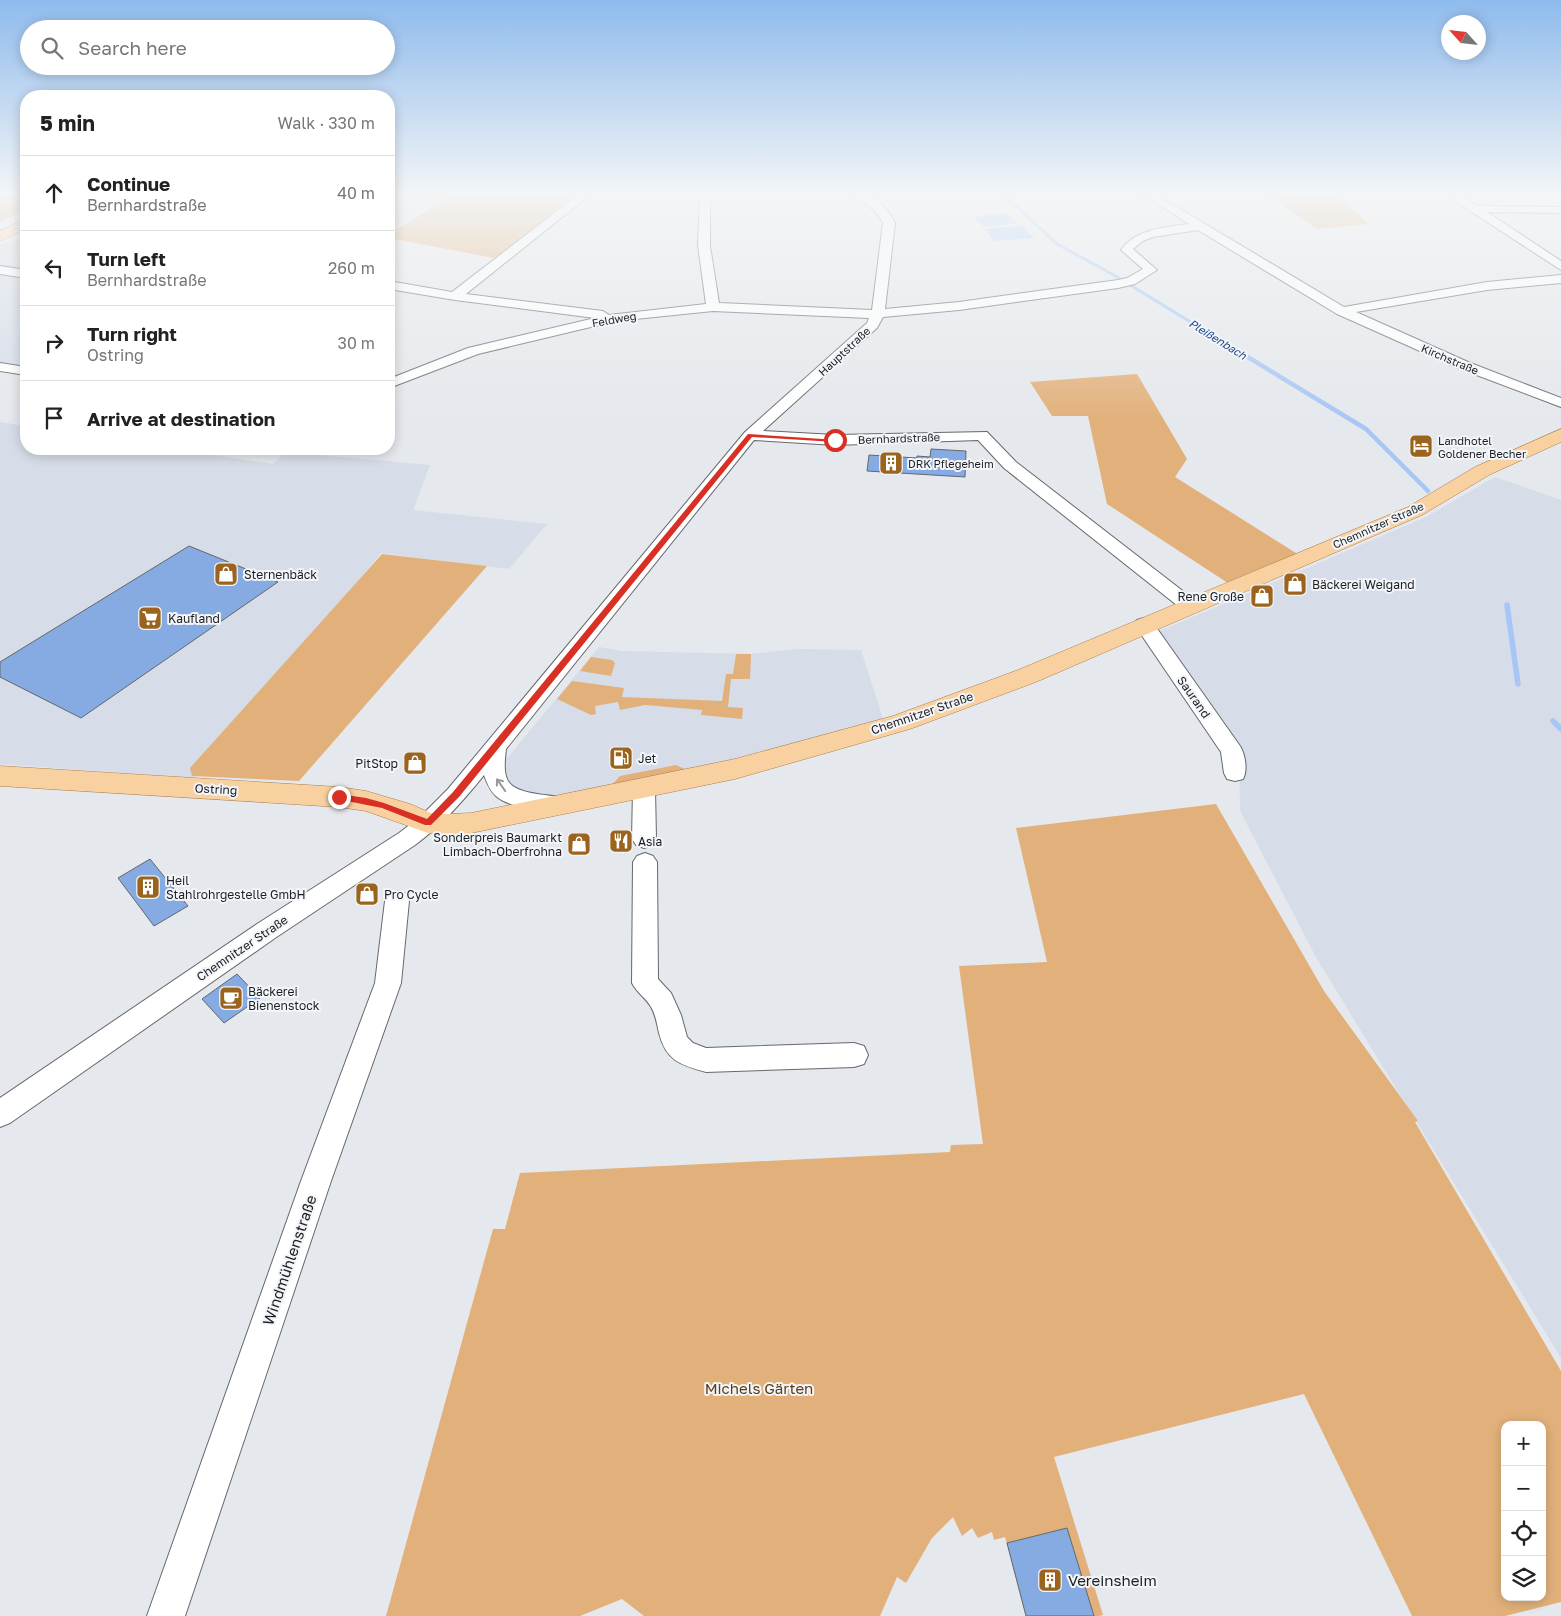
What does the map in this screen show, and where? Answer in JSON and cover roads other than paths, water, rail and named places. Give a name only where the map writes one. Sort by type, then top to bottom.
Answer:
[{"type":"main road","name":"Chemnitzer Straße","points":[[428,823],[448,825],[471,823],[644,789],[735,769],[901,722],[1027,676],[1144,624],[1414,510],[1440,497],[1482,471],[1561,435]]},
{"type":"main road","name":"Ostring","points":[[0,776],[339,797],[375,803],[428,823]]},
{"type":"street","points":[[455,296],[489,269]]},
{"type":"street","points":[[707,269],[713,307]]},
{"type":"street","name":"Hauptstraße","points":[[750,435],[872,325],[878,314],[883,269]]},
{"type":"street","name":"Feldweg","points":[[395,382],[473,351],[616,317],[713,307],[878,314],[959,306],[1125,282],[1149,269]]},
{"type":"street","name":"Kirchstraße","points":[[1273,269],[1342,311],[1463,365],[1561,403]]},
{"type":"street","points":[[0,270],[20,273]]},
{"type":"street","points":[[1342,311],[1470,289],[1561,279]]},
{"type":"street","points":[[395,286],[455,296],[616,317]]},
{"type":"street","points":[[0,367],[20,370]]},
{"type":"street","points":[[428,823],[456,794],[750,435]]},
{"type":"street","name":"Bernhardstraße","points":[[750,435],[835,440],[982,435],[1010,465],[1190,606]]},
{"type":"street","name":"Saurand","points":[[1144,624],[1232,751],[1235,773]]},
{"type":"street","points":[[495,746],[495,775],[498,785],[508,794],[521,799],[562,805]]},
{"type":"street","points":[[644,789],[645,983],[663,1003],[674,1042],[688,1056],[706,1060],[854,1055]]},
{"type":"street","name":"Chemnitzer Straße","points":[[0,1114],[266,931],[428,823]]},
{"type":"street","name":"Windmühlenstraße","points":[[166,1616],[316,1181],[388,984],[397,901]]},
{"type":"waterway","name":"Pleißenbach","points":[[1104,269],[1248,357]]},
{"type":"waterway","name":"Pleißenbach","points":[[1246,356],[1366,429],[1428,491]]},
{"type":"waterway","name":"Pleißenbach","points":[[1507,605],[1518,684]]},
{"type":"waterway","name":"Pleißenbach","points":[[1553,721],[1561,729]]},
{"type":"place","name":"Landhotel Goldener Becher","points":[[1421,446]]},
{"type":"place","name":"DRK Pflegeheim","points":[[891,463]]},
{"type":"place","name":"Sternenbäck","points":[[226,574]]},
{"type":"place","name":"Bäckerei Weigand","points":[[1295,584]]},
{"type":"place","name":"Rene Große","points":[[1262,596]]},
{"type":"place","name":"Kaufland","points":[[150,618]]},
{"type":"place","name":"Jet","points":[[621,758]]},
{"type":"place","name":"PitStop","points":[[415,763]]},
{"type":"place","name":"Asia","points":[[621,841]]},
{"type":"place","name":"Sonderpreis Baumarkt Limbach-Oberfrohna","points":[[579,844]]},
{"type":"place","name":"Heil Stahlrohrgestelle GmbH","points":[[148,887]]},
{"type":"place","name":"Pro Cycle","points":[[367,894]]},
{"type":"place","name":"Bäckerei Bienenstock","points":[[231,998]]},
{"type":"place","name":"Vereinsheim","points":[[1050,1580]]},
{"type":"park label","name":"Michels Gärten","points":[[759,1388]]}]
